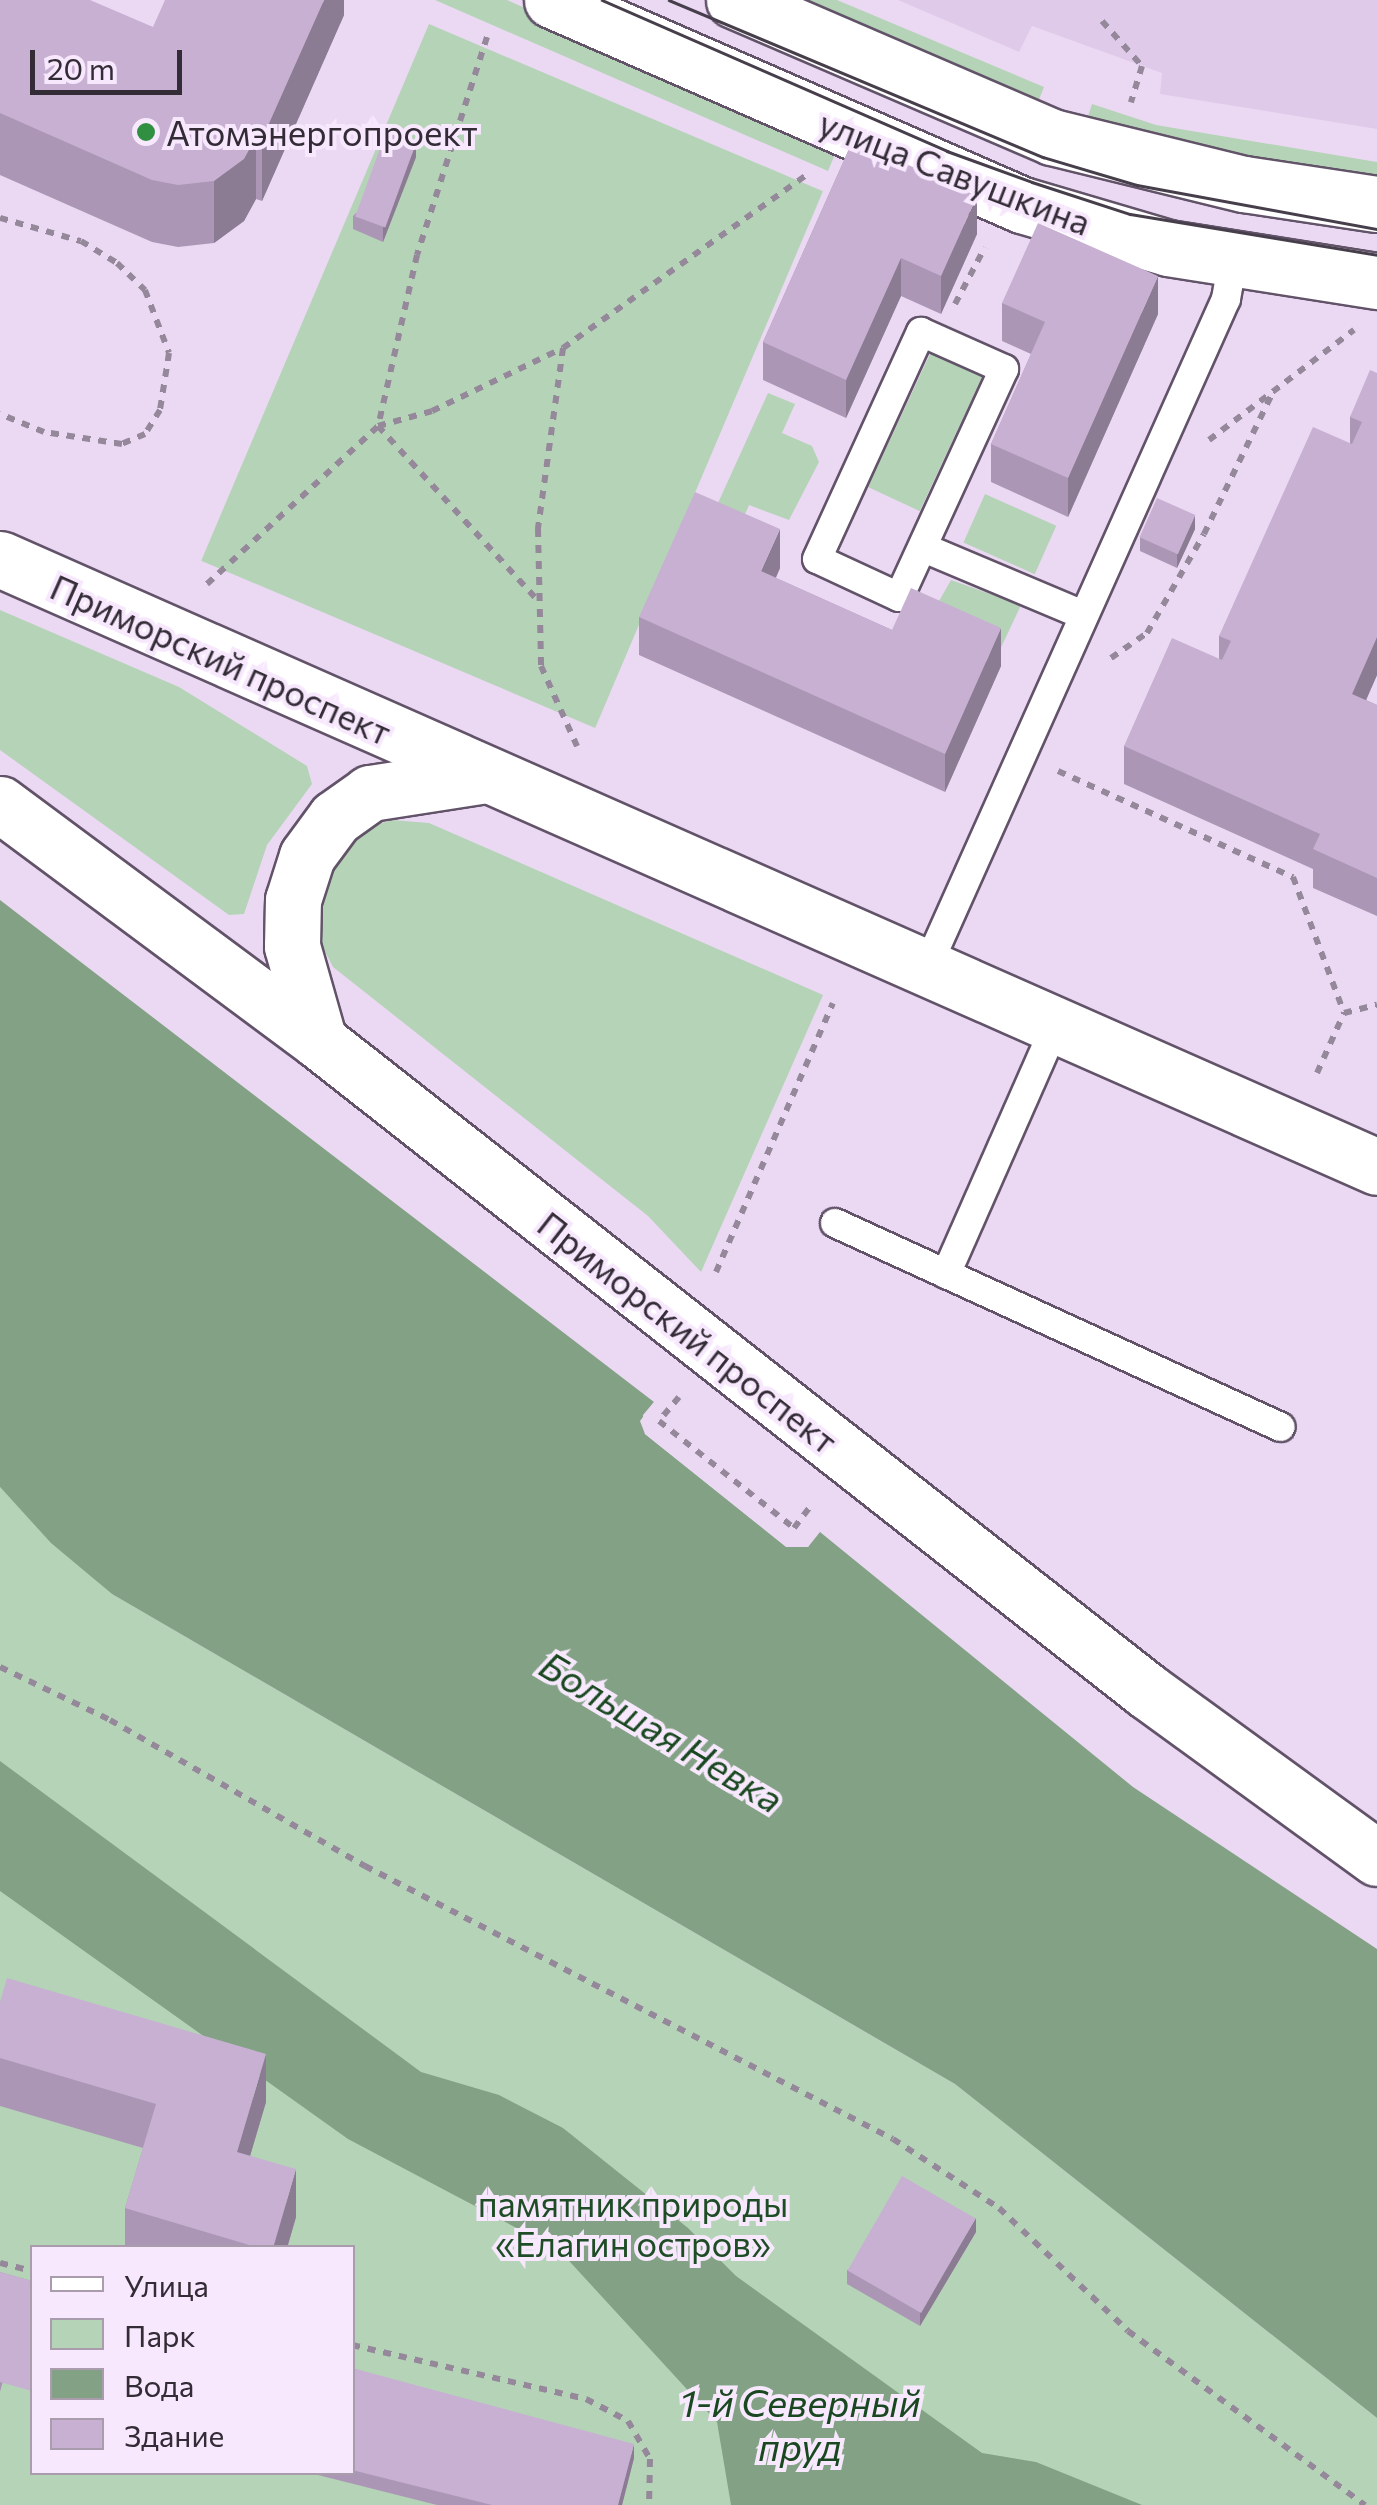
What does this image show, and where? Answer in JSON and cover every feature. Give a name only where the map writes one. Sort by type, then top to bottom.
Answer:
[{"type":"main road","name":"улица Савушкина","points":[[734,0],[1052,136],[1244,184],[1377,204]]},
{"type":"main road","name":"улица Савушкина","points":[[561,2],[1022,205],[1372,300]]},
{"type":"main road","name":"Приморский проспект","points":[[0,559],[480,776],[927,967],[1377,1166]]},
{"type":"main road","points":[[319,1040],[292,946],[294,900],[307,856],[335,818],[370,794],[480,776]]},
{"type":"main road","name":"Приморский проспект","points":[[0,804],[319,1040],[1146,1691],[1377,1858]]},
{"type":"lane","points":[[927,967],[1226,299],[1233,260]]},
{"type":"lane","points":[[921,332],[940,337],[1004,369],[899,597],[817,559],[916,337],[921,332]]},
{"type":"lane","points":[[924,548],[1083,615]]},
{"type":"lane","points":[[946,1274],[1056,1025]]},
{"type":"lane","points":[[834,1223],[1280,1426]]},
{"type":"path","points":[[1102,21],[1142,66],[1130,103]]},
{"type":"path","points":[[378,426],[417,255],[487,38]]},
{"type":"path","points":[[208,584],[378,426],[432,410],[563,348],[806,175]]},
{"type":"path","points":[[0,218],[81,241],[116,263],[145,290],[169,353],[160,410],[145,434],[122,444],[44,432],[0,414]]},
{"type":"path","points":[[940,337],[982,246],[993,250]]},
{"type":"path","points":[[1206,442],[1271,396],[1372,300]]},
{"type":"path","points":[[563,348],[538,529],[540,666],[577,746]]},
{"type":"path","points":[[1043,703],[1147,633],[1204,534],[1271,396]]},
{"type":"path","points":[[378,426],[539,602]]},
{"type":"path","points":[[1020,754],[1293,877],[1344,1013],[1317,1074]]},
{"type":"path","points":[[716,1272],[833,1004]]},
{"type":"path","points":[[1344,1013],[1377,1005]]},
{"type":"path","points":[[678,1397],[659,1421],[794,1528],[813,1503]]},
{"type":"path","points":[[0,1666],[110,1720],[364,1866],[894,2138],[999,2208],[1128,2331],[1365,2505]]},
{"type":"path","points":[[0,2263],[30,2270]]},
{"type":"path","points":[[355,2346],[586,2400],[628,2421],[650,2459],[649,2505]]},
{"type":"shaded area","points":[[898,0],[1377,0],[1377,129],[1160,94],[1162,73],[1032,26],[1019,52]]},
{"type":"green space","points":[[435,0],[507,0],[838,147],[828,171]]},
{"type":"green space","points":[[777,0],[837,0],[1044,87],[1034,112]]},
{"type":"green space","points":[[429,24],[823,191],[595,728],[201,561]]},
{"type":"green space","points":[[1092,104],[1156,125],[1377,162],[1377,183],[1084,129]]},
{"type":"green space","points":[[931,352],[983,376],[920,511],[868,487]]},
{"type":"green space","points":[[768,393],[795,404],[782,433],[812,446],[819,462],[789,520],[749,505],[735,538],[708,525]]},
{"type":"green space","points":[[985,494],[1056,526],[1035,574],[963,542]]},
{"type":"green space","points":[[951,580],[1021,605],[997,656],[926,624]]},
{"type":"green space","points":[[0,610],[179,687],[307,766],[312,784],[267,845],[244,914],[229,915],[0,750]]},
{"type":"green space","points":[[392,820],[429,823],[823,995],[701,1272],[648,1216],[333,967],[316,934],[315,898],[328,860],[355,831]]},
{"type":"green space","name":"памятник природы «Елагин остров»","points":[[0,1487],[52,1543],[112,1594],[955,2084],[1377,2418],[1377,2505],[0,2505]]},
{"type":"water","name":"Большая Невка","points":[[0,900],[654,1402],[643,1415],[645,1434],[786,1547],[808,1547],[820,1532],[1133,1787],[1377,1949],[1377,2418],[955,2084],[112,1594],[51,1543],[0,1487]]},
{"type":"water","name":"1-й Северный пруд","points":[[0,1761],[421,2072],[499,2095],[563,2128],[688,2228],[736,2276],[982,2453],[1036,2462],[1142,2505],[731,2505],[717,2422],[560,2251],[348,2139],[0,1891]]},
{"type":"pier","points":[[654,1402],[649,1431],[789,1543],[800,1545],[816,1529],[808,1547],[787,1547],[645,1434],[640,1421]]},
{"type":"building","name":"Атомэнергопроект","points":[[0,0],[90,0],[153,27],[165,0],[324,0],[262,139],[256,137],[244,159],[214,181],[178,185],[152,180],[0,113]]},
{"type":"building","points":[[386,132],[416,143],[385,228],[355,217]]},
{"type":"building","points":[[853,140],[977,196],[941,276],[901,258],[846,380],[763,342]]},
{"type":"building","points":[[1038,223],[1158,276],[1068,478],[991,444],[1045,322],[1002,303]]},
{"type":"building","points":[[1370,370],[1377,373],[1377,637],[1352,694],[1377,705],[1377,878],[1313,849],[1320,834],[1124,746],[1172,638],[1222,660],[1231,641],[1219,636],[1313,427],[1352,444],[1362,422],[1350,417]]},
{"type":"building","points":[[695,492],[780,529],[761,571],[892,630],[911,588],[1001,628],[945,754],[639,617]]},
{"type":"building","points":[[1157,498],[1195,515],[1178,554],[1140,537]]},
{"type":"building","points":[[7,1978],[266,2054],[237,2152],[296,2169],[274,2245],[249,2245],[125,2208],[156,2104],[0,2058],[0,2002]]},
{"type":"building","points":[[902,2176],[976,2218],[921,2313],[847,2270]]},
{"type":"building","points":[[0,2272],[30,2280],[30,2390],[0,2382]]},
{"type":"building","points":[[355,2369],[634,2444],[618,2505],[492,2505],[355,2471]]},
{"type":"tram line","points":[[602,0],[947,151],[1032,182],[1130,214],[1377,255]]},
{"type":"tram line","points":[[669,0],[1043,157],[1137,185],[1377,229]]},
{"type":"place","name":"Атомэнергопроект","points":[[146,132]]}]
